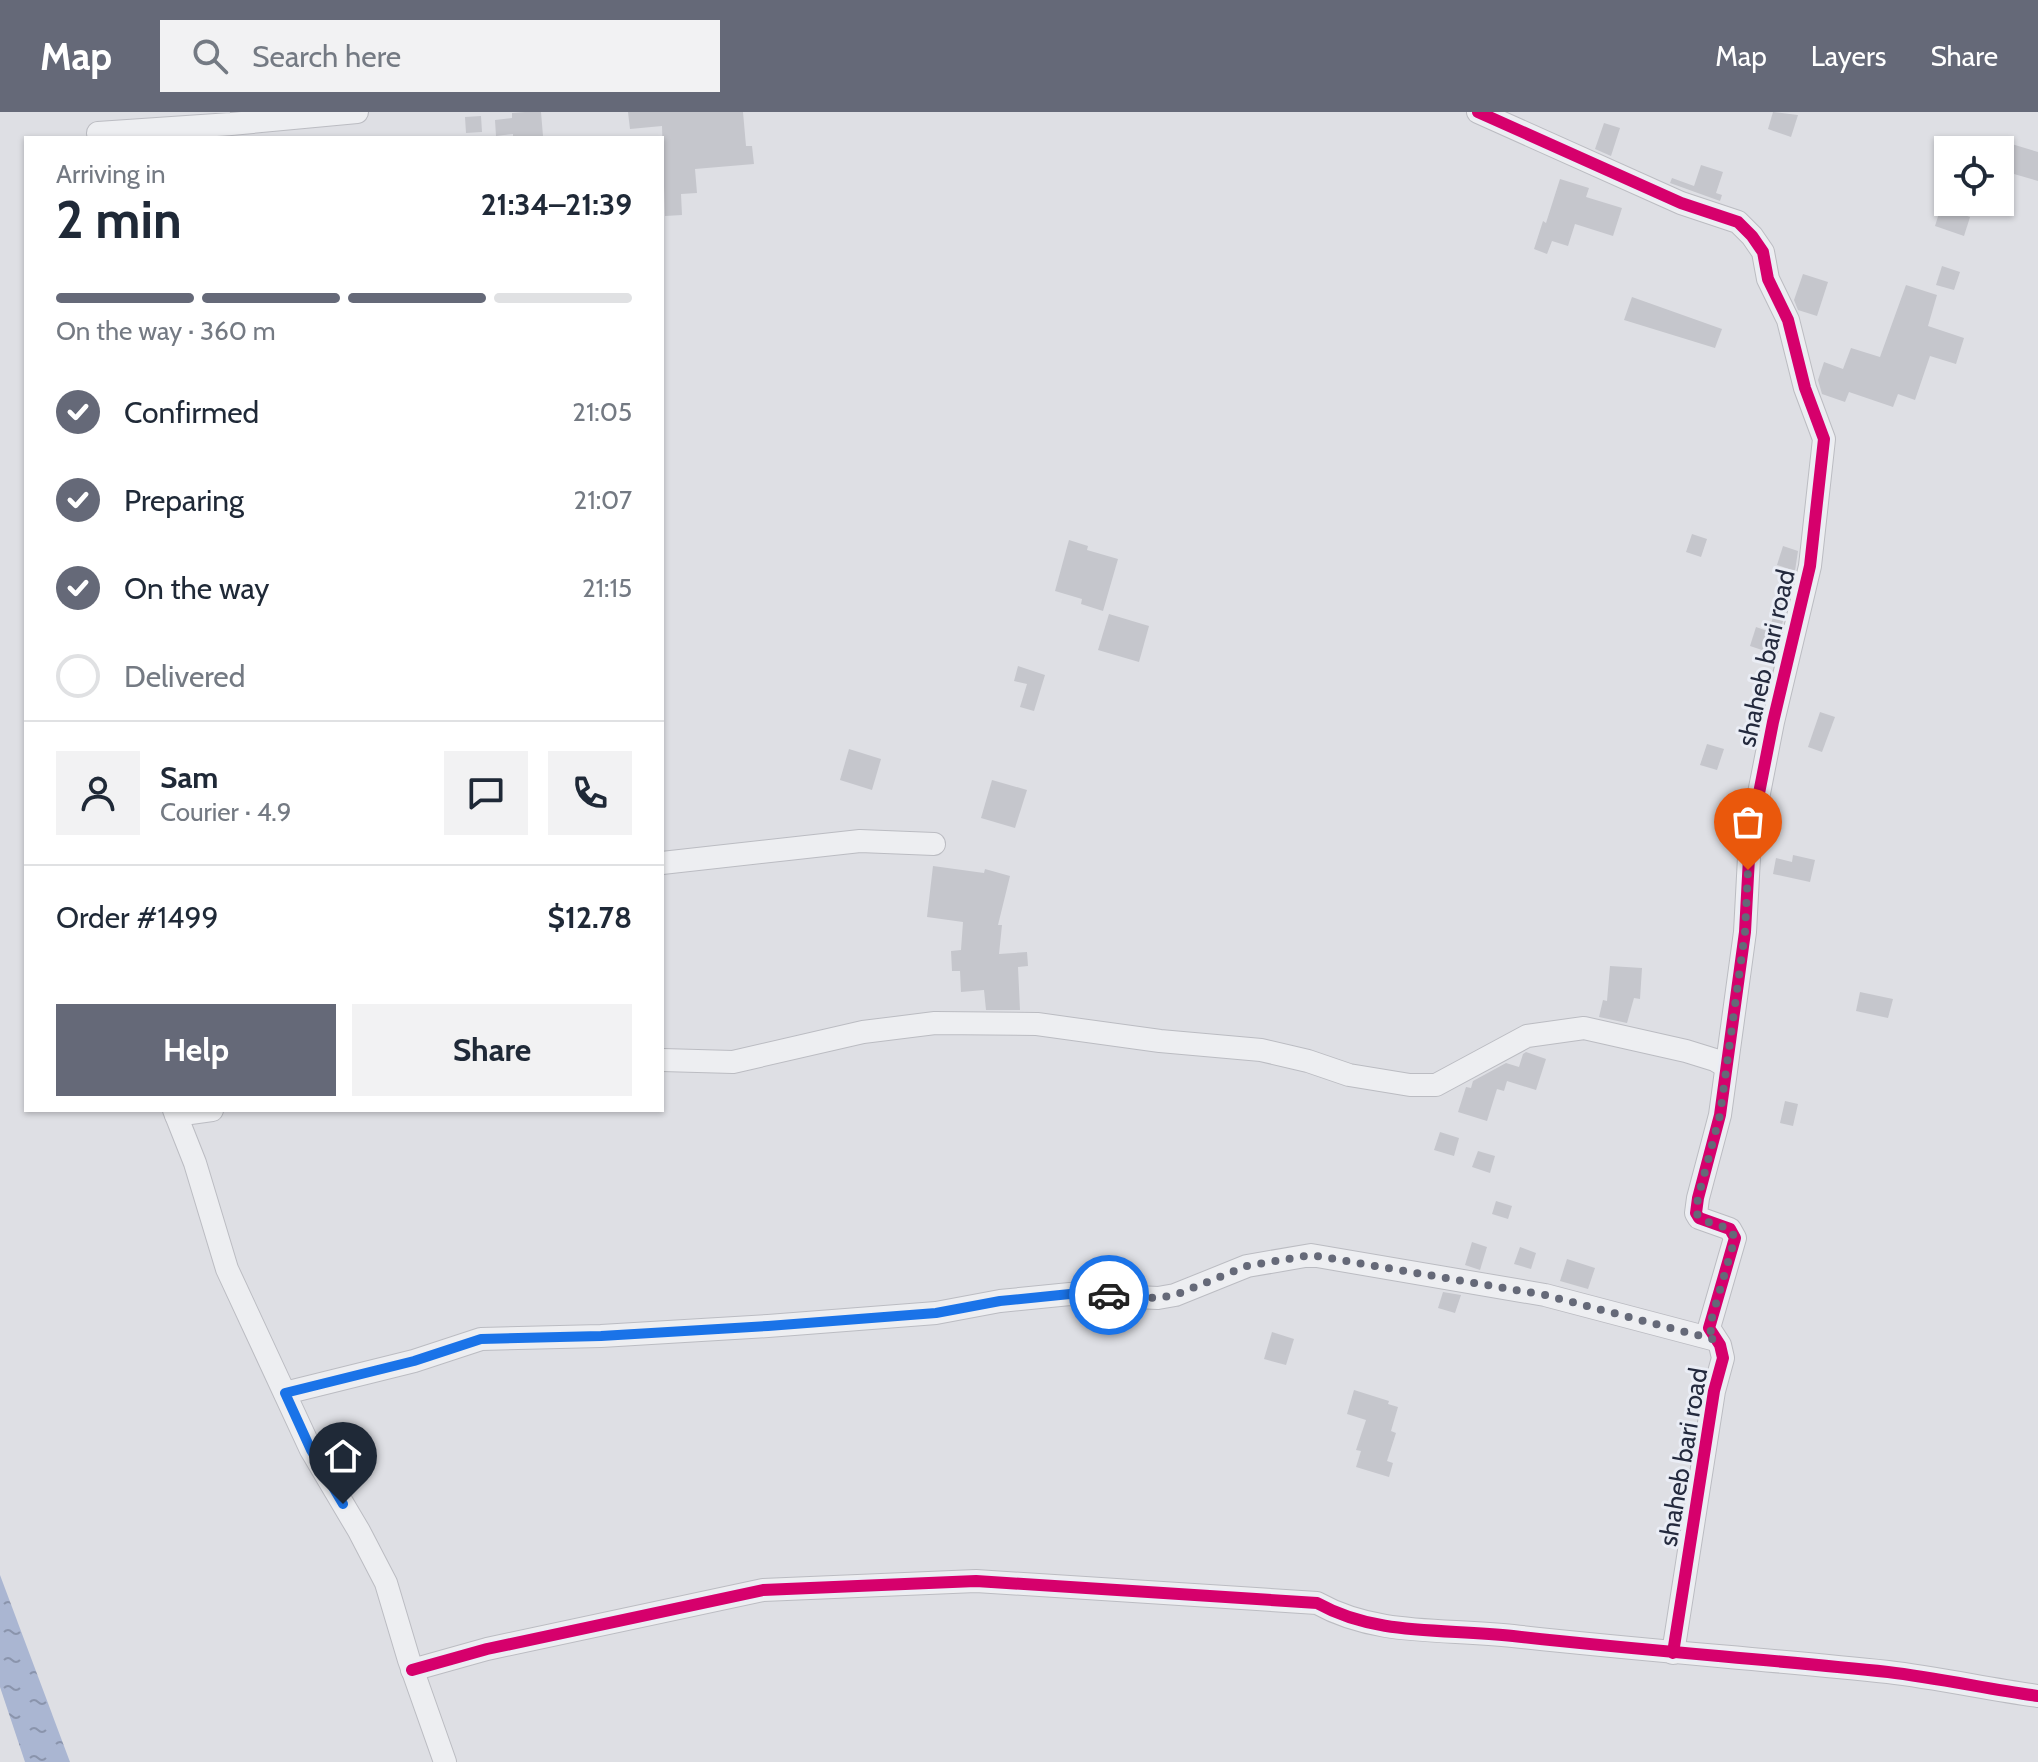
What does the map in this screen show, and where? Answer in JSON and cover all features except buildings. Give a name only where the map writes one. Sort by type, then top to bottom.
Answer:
[{"type":"street","points":[[98,128],[231,124],[357,112]]},
{"type":"street","name":"shaheb bari road","points":[[1478,112],[1681,203],[1738,222],[1763,252],[1768,279],[1788,320],[1805,388],[1824,439],[1810,566],[1773,722],[1750,839],[1745,932],[1720,1115],[1696,1213],[1702,1220],[1730,1229],[1735,1238],[1709,1328],[1723,1358],[1714,1391],[1673,1653]]},
{"type":"street","points":[[664,863],[860,841],[934,844]]},
{"type":"street","points":[[664,1060],[733,1062],[863,1032],[935,1023],[1037,1024],[1160,1041],[1261,1050],[1349,1075],[1410,1085],[1436,1085],[1527,1036],[1584,1028],[1686,1051],[1725,1066]]},
{"type":"street","points":[[175,1112],[195,1163],[227,1269],[311,1450],[386,1583],[412,1670],[445,1762]]},
{"type":"street","points":[[285,1393],[414,1361],[481,1339],[601,1336],[768,1326],[936,1313],[1000,1301],[1070,1294],[1158,1298],[1175,1295],[1247,1266],[1311,1255],[1545,1295],[1716,1340]]},
{"type":"street","points":[[412,1670],[487,1649],[763,1590],[976,1581],[1317,1603],[1335,1613],[1374,1626],[1506,1635],[1891,1673],[2038,1696]]},
{"type":"water","points":[[0,1575],[70,1762],[25,1762],[0,1687]]},
{"type":"cycle path","points":[[1478,112],[1681,203],[1738,222],[1763,252],[1768,279],[1788,320],[1805,388],[1824,439],[1810,566],[1773,722],[1750,839],[1745,932],[1720,1115],[1696,1213],[1699,1218],[1730,1229],[1735,1238],[1709,1328],[1720,1345],[1723,1358],[1714,1391],[1673,1653]]},
{"type":"cycle path","points":[[412,1670],[487,1649],[763,1590],[976,1581],[1317,1603],[1340,1614],[1388,1626],[1888,1672],[2038,1696]]},
{"type":"way so far","points":[[1109,1295],[1158,1298],[1175,1295],[1247,1266],[1311,1255],[1545,1295],[1716,1340],[1709,1328],[1711,1317],[1735,1238],[1730,1229],[1702,1220],[1696,1213],[1720,1115],[1745,932],[1748,870]]},
{"type":"route","points":[[343,1504],[311,1450],[285,1393],[414,1361],[481,1339],[601,1336],[768,1326],[936,1313],[1000,1301],[1070,1294],[1109,1295]]}]
